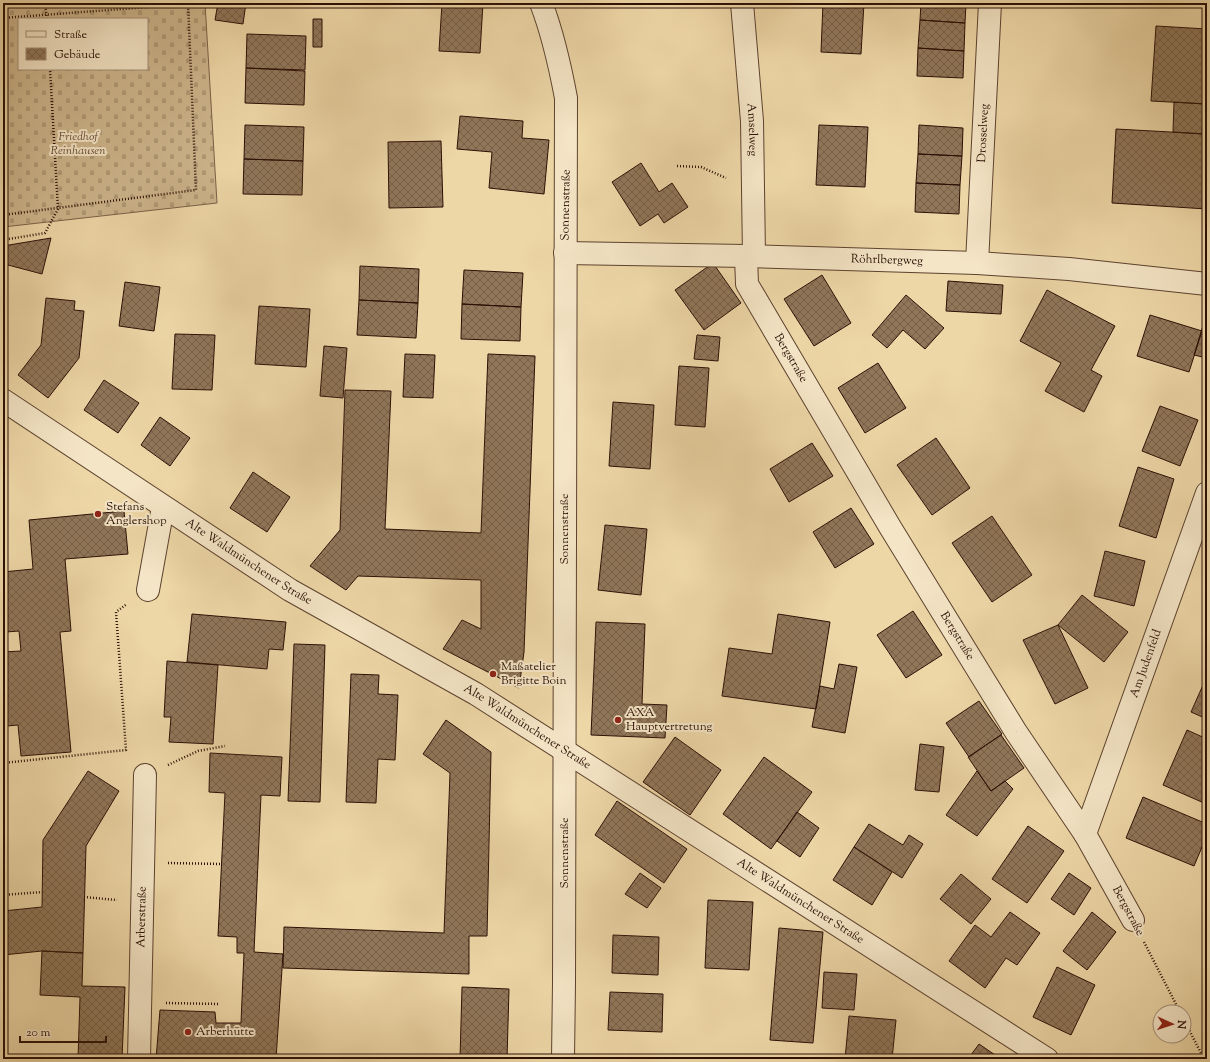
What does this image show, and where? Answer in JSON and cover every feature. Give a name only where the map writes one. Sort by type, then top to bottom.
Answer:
[{"type":"street","name":"Sonnenstraße","points":[[541,3],[547,18],[557,55],[566,98],[563,1059]]},
{"type":"street","name":"Amselweg","points":[[742,3],[752,121],[753,190],[750,256]]},
{"type":"street","name":"Drosselweg","points":[[977,263],[990,3]]},
{"type":"street","name":"Röhrlbergweg","points":[[565,253],[750,256],[977,263],[1069,269],[1207,284]]},
{"type":"street","name":"Bergstraße","points":[[750,256],[747,284],[890,527],[1016,732],[1085,834],[1133,920]]},
{"type":"street","name":"Alte Waldmünchener Straße","points":[[3,400],[290,590],[476,694],[1048,1059]]},
{"type":"street","name":"Am Judenfeld","points":[[1085,834],[1207,493]]},
{"type":"street","points":[[148,590],[163,507]]},
{"type":"street","name":"Arberstraße","points":[[140,1059],[145,775]]},
{"type":"path","points":[[45,3],[47,18]]},
{"type":"path","points":[[3,18],[188,4],[196,190],[3,215]]},
{"type":"path","points":[[3,240],[46,233],[58,208],[50,70]]},
{"type":"path","points":[[677,166],[701,167],[753,190]]},
{"type":"path","points":[[3,763],[126,750],[116,612],[148,590]]},
{"type":"path","points":[[145,775],[198,751],[225,746]]},
{"type":"path","points":[[144,862],[222,864]]},
{"type":"path","points":[[3,895],[42,892]]},
{"type":"path","points":[[84,898],[143,901]]},
{"type":"path","name":"Bergstraße","points":[[1133,920],[1176,1004]]},
{"type":"path","points":[[141,1003],[219,1004]]},
{"type":"path","points":[[1192,1036],[1204,1059]]},
{"type":"green space","name":"Friedhof Reinhausen","points":[[3,3],[205,3],[217,203],[3,227]]},
{"type":"building","points":[[218,3],[246,3],[243,24],[215,20]]},
{"type":"building","points":[[442,3],[483,3],[480,53],[439,51]]},
{"type":"building","points":[[823,3],[864,3],[861,54],[821,52]]},
{"type":"building","points":[[921,3],[966,3],[965,23],[920,20]]},
{"type":"building","points":[[313,19],[322,19],[322,47],[313,47]]},
{"type":"building","points":[[920,20],[965,23],[964,51],[918,48]]},
{"type":"building","points":[[1156,26],[1207,29],[1207,104],[1151,101]]},
{"type":"building","points":[[247,34],[306,36],[305,70],[246,68]]},
{"type":"building","points":[[918,48],[964,51],[963,78],[917,76]]},
{"type":"building","points":[[246,68],[305,71],[304,105],[245,103]]},
{"type":"building","points":[[1174,102],[1204,104],[1202,134],[1173,132]]},
{"type":"building","points":[[460,116],[523,121],[522,138],[549,140],[544,194],[489,188],[492,152],[457,149]]},
{"type":"building","points":[[245,125],[304,127],[303,161],[244,159]]},
{"type":"building","points":[[819,125],[868,127],[865,187],[816,185]]},
{"type":"building","points":[[919,125],[963,128],[962,156],[918,154]]},
{"type":"building","points":[[1116,129],[1207,134],[1207,209],[1112,203]]},
{"type":"building","points":[[441,141],[443,207],[389,208],[388,142]]},
{"type":"building","points":[[918,154],[962,156],[960,185],[916,183]]},
{"type":"building","points":[[244,159],[303,161],[302,195],[243,194]]},
{"type":"building","points":[[641,163],[659,192],[672,183],[688,207],[664,223],[658,214],[640,226],[612,182]]},
{"type":"building","points":[[916,183],[960,185],[959,214],[915,212]]},
{"type":"building","points":[[51,238],[42,274],[8,265],[3,266],[3,246]]},
{"type":"building","points":[[713,263],[741,303],[704,330],[675,290]]},
{"type":"building","points":[[360,266],[419,269],[418,303],[359,300]]},
{"type":"building","points":[[464,270],[523,273],[521,307],[462,304]]},
{"type":"building","points":[[822,275],[851,323],[814,346],[784,299]]},
{"type":"building","points":[[948,281],[1003,285],[1001,314],[946,311]]},
{"type":"building","points":[[125,282],[160,287],[154,331],[119,326]]},
{"type":"building","points":[[1047,290],[1115,326],[1091,370],[1102,376],[1084,412],[1045,391],[1061,363],[1020,341]]},
{"type":"building","points":[[906,295],[944,328],[925,349],[903,330],[887,348],[872,335]]},
{"type":"building","points":[[46,298],[75,301],[74,310],[84,311],[79,358],[48,398],[18,375],[41,345]]},
{"type":"building","points":[[359,300],[418,303],[416,338],[357,335]]},
{"type":"building","points":[[462,304],[521,307],[520,341],[461,339]]},
{"type":"building","points":[[259,306],[310,309],[306,367],[255,364]]},
{"type":"building","points":[[1150,315],[1202,331],[1189,372],[1137,356]]},
{"type":"building","points":[[1205,319],[1207,319],[1207,358],[1194,355]]},
{"type":"building","points":[[175,334],[215,335],[212,390],[172,389]]},
{"type":"building","points":[[697,335],[720,337],[718,361],[694,359]]},
{"type":"building","points":[[324,346],[347,348],[343,398],[320,396]]},
{"type":"building","points":[[405,354],[435,355],[433,398],[403,397]]},
{"type":"building","points":[[488,354],[535,356],[524,652],[519,688],[443,649],[462,620],[481,629],[481,580],[358,576],[346,590],[310,566],[340,530],[345,390],[391,391],[385,529],[481,533]]},
{"type":"building","points":[[878,363],[906,408],[865,433],[838,388]]},
{"type":"building","points":[[679,366],[709,368],[705,427],[675,425]]},
{"type":"building","points":[[104,380],[139,403],[118,433],[84,410]]},
{"type":"building","points":[[613,402],[654,405],[650,469],[609,466]]},
{"type":"building","points":[[1160,406],[1198,420],[1180,466],[1142,451]]},
{"type":"building","points":[[160,417],[190,438],[170,466],[141,445]]},
{"type":"building","points":[[936,438],[970,488],[932,515],[897,465]]},
{"type":"building","points":[[812,443],[833,476],[789,502],[770,469]]},
{"type":"building","points":[[1138,467],[1174,479],[1156,538],[1119,526]]},
{"type":"building","points":[[253,472],[290,497],[267,532],[230,508]]},
{"type":"building","points":[[851,508],[874,544],[835,568],[813,532]]},
{"type":"building","points":[[124,511],[128,554],[65,559],[71,631],[60,632],[71,752],[21,756],[18,725],[7,726],[3,679],[3,652],[21,651],[19,631],[6,632],[3,572],[33,569],[29,520]]},
{"type":"building","points":[[992,516],[1032,575],[992,602],[952,543]]},
{"type":"building","points":[[605,525],[647,529],[641,595],[598,590]]},
{"type":"building","points":[[1105,551],[1145,561],[1134,606],[1094,596]]},
{"type":"building","points":[[1082,595],[1128,632],[1104,662],[1058,625]]},
{"type":"building","points":[[913,611],[942,655],[906,678],[877,635]]},
{"type":"building","points":[[192,614],[286,622],[283,650],[269,649],[267,669],[187,662]]},
{"type":"building","points":[[778,614],[830,622],[816,709],[722,696],[729,648],[772,654]]},
{"type":"building","points":[[596,622],[645,624],[642,704],[667,705],[665,738],[591,735]]},
{"type":"building","points":[[1058,625],[1088,688],[1055,704],[1023,640]]},
{"type":"building","points":[[294,644],[325,645],[320,802],[288,801]]},
{"type":"building","points":[[167,661],[218,665],[213,744],[169,742],[171,717],[164,717]]},
{"type":"building","points":[[839,664],[857,667],[845,733],[812,727],[820,686],[834,689]]},
{"type":"building","points":[[351,674],[379,675],[378,694],[398,695],[395,760],[378,759],[376,803],[346,802]]},
{"type":"building","points":[[1207,676],[1207,719],[1191,712]]},
{"type":"building","points":[[979,701],[1002,734],[969,757],[946,723]]},
{"type":"building","points":[[446,720],[491,752],[487,936],[469,936],[469,974],[283,968],[284,927],[444,933],[450,773],[423,754]]},
{"type":"building","points":[[1187,730],[1207,739],[1207,797],[1204,803],[1163,785]]},
{"type":"building","points":[[1001,735],[1024,768],[991,791],[968,757]]},
{"type":"building","points":[[675,737],[721,770],[690,815],[643,782]]},
{"type":"building","points":[[920,744],[944,747],[939,792],[915,790]]},
{"type":"building","points":[[210,753],[282,757],[280,796],[261,795],[254,952],[283,954],[276,1059],[156,1059],[160,1010],[215,1012],[216,1023],[241,1023],[244,953],[237,953],[237,937],[218,936],[225,793],[209,792]]},
{"type":"building","points":[[764,757],[812,792],[771,849],[723,814]]},
{"type":"building","points":[[88,771],[119,791],[86,846],[83,953],[42,951],[3,955],[3,911],[42,907],[43,840]]},
{"type":"building","points":[[977,771],[991,791],[1005,781],[1013,789],[977,836],[946,815]]},
{"type":"building","points":[[1143,797],[1207,824],[1207,835],[1194,866],[1126,838]]},
{"type":"building","points":[[617,801],[687,849],[664,883],[595,835]]},
{"type":"building","points":[[797,812],[819,828],[800,857],[777,841]]},
{"type":"building","points":[[869,824],[903,845],[909,835],[923,844],[902,878],[854,847]]},
{"type":"building","points":[[1028,826],[1064,851],[1027,903],[992,879]]},
{"type":"building","points":[[854,847],[892,872],[872,905],[833,880]]},
{"type":"building","points":[[640,873],[661,888],[647,908],[625,894]]},
{"type":"building","points":[[1069,873],[1091,888],[1074,915],[1051,899]]},
{"type":"building","points":[[961,874],[991,899],[971,924],[940,899]]},
{"type":"building","points":[[708,900],[753,902],[749,970],[705,968]]},
{"type":"building","points":[[1010,912],[1040,933],[1017,965],[1006,958],[985,988],[949,961],[975,925],[991,937]]},
{"type":"building","points":[[1092,912],[1116,932],[1087,970],[1063,951]]},
{"type":"building","points":[[779,928],[823,932],[813,1043],[770,1040]]},
{"type":"building","points":[[613,935],[659,937],[658,975],[612,973]]},
{"type":"building","points":[[42,951],[83,953],[82,986],[125,987],[122,1059],[78,1059],[80,997],[40,995]]},
{"type":"building","points":[[1057,967],[1095,985],[1071,1035],[1033,1017]]},
{"type":"building","points":[[824,972],[857,974],[854,1010],[822,1008]]},
{"type":"building","points":[[462,987],[509,989],[507,1059],[460,1059]]},
{"type":"building","points":[[610,992],[663,994],[662,1032],[608,1030]]},
{"type":"building","points":[[849,1016],[896,1020],[892,1059],[845,1059]]},
{"type":"building","points":[[979,1044],[1001,1059],[968,1059]]},
{"type":"building","points":[[819,1056],[845,1059],[819,1059]]},
{"type":"place","name":"Stefans Anglershop","points":[[98,514]]},
{"type":"place","name":"Maßatelier Brigitte Boin","points":[[493,674]]},
{"type":"place","name":"AXA Hauptvertretung","points":[[618,720]]},
{"type":"place","name":"Arberhütte","points":[[188,1032]]}]
